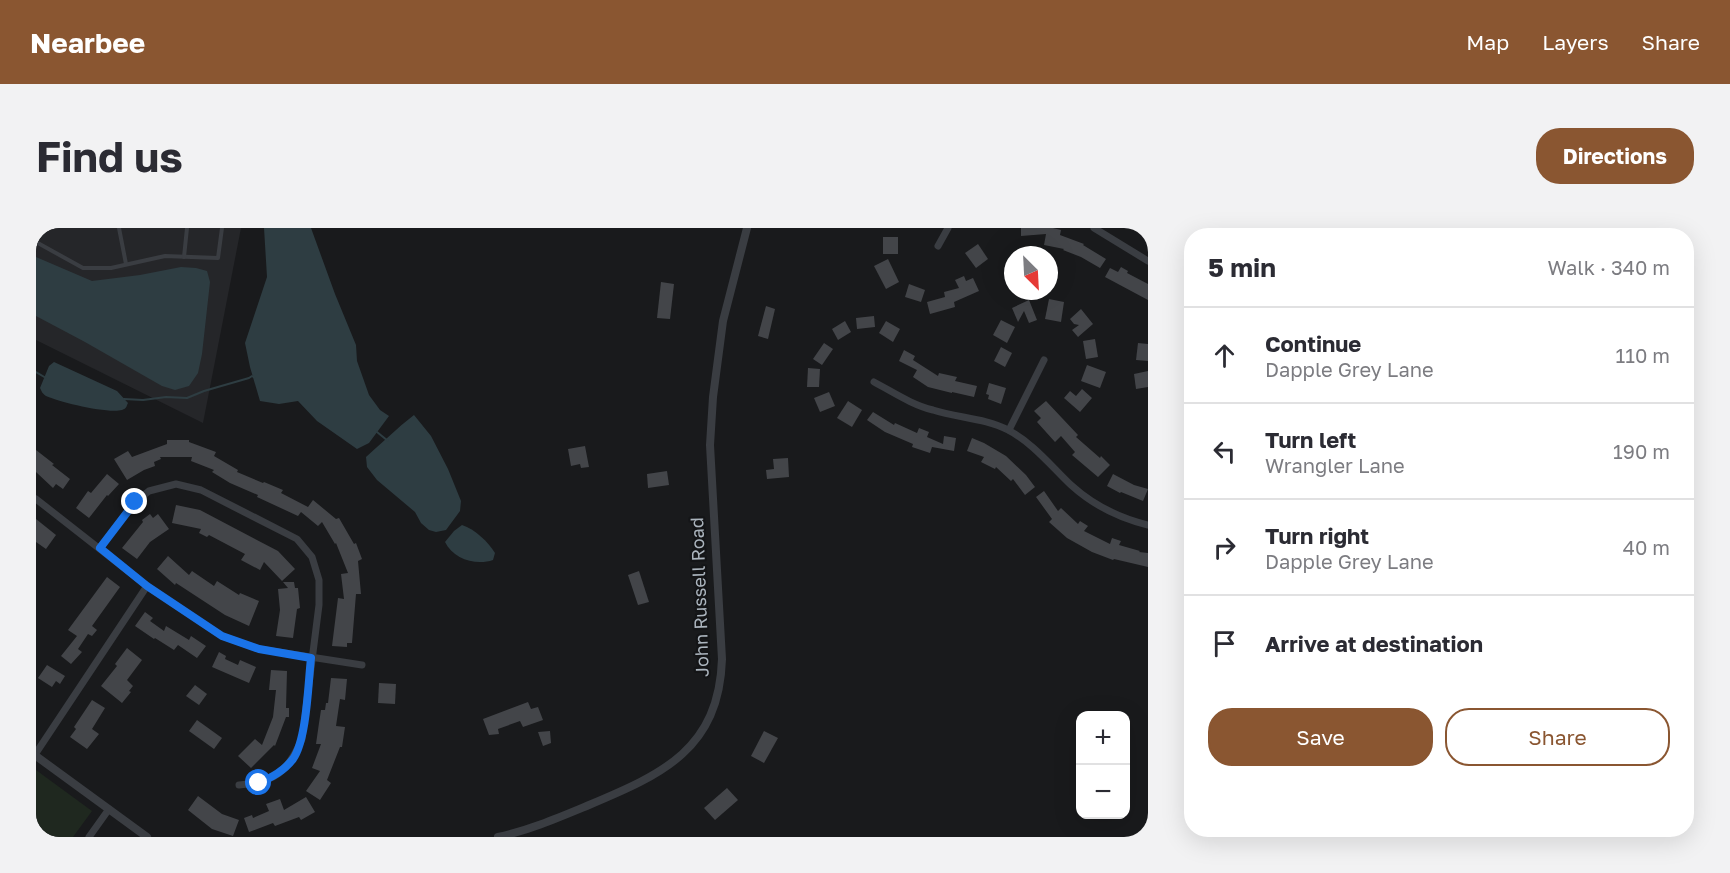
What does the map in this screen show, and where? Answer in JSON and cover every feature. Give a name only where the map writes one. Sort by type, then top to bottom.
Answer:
[{"type":"street","name":"John Russell Road","points":[[498,837],[569,813],[652,776],[671,764],[691,746],[715,706],[722,659],[710,445],[713,398],[723,321],[747,228]]},
{"type":"street","points":[[938,246],[948,228]]},
{"type":"street","points":[[1094,228],[1148,261]]},
{"type":"street","points":[[1009,430],[1044,360]]},
{"type":"street","points":[[874,382],[927,409],[988,422],[1009,430],[1023,439],[1071,485],[1098,505],[1125,519],[1148,525]]},
{"type":"street","points":[[100,548],[135,502],[149,491],[177,484],[201,490],[297,539],[312,557],[319,580],[319,605],[302,739],[293,759],[278,774],[259,783],[239,785]]},
{"type":"street","points":[[36,500],[147,586],[222,636],[259,649],[362,665]]},
{"type":"street","points":[[147,586],[36,754],[147,837]]},
{"type":"street","points":[[89,837],[109,809]]},
{"type":"lane","points":[[126,228],[119,229],[126,264]]},
{"type":"lane","points":[[184,257],[187,228]]},
{"type":"lane","points":[[36,242],[83,268],[111,268],[165,256],[218,258],[222,228]]},
{"type":"shaded area","points":[[36,228],[241,228],[203,423],[36,340]]},
{"type":"shaded area","points":[[264,228],[311,228],[356,345],[357,361],[369,395],[380,410],[389,416],[369,443],[357,449],[317,421],[298,401],[279,404],[260,401],[245,343],[267,277]]},
{"type":"shaded area","points":[[36,257],[92,281],[181,267],[207,271],[210,282],[202,354],[198,373],[189,386],[175,390],[162,386],[36,316]]},
{"type":"shaded area","points":[[54,362],[117,391],[128,403],[126,407],[115,411],[95,409],[46,396],[40,388],[49,366]]},
{"type":"shaded area","points":[[414,415],[431,436],[461,501],[460,511],[446,530],[436,532],[429,530],[421,523],[415,512],[377,480],[367,467],[366,457]]},
{"type":"shaded area","points":[[462,525],[476,533],[489,545],[495,553],[493,560],[479,562],[466,560],[453,553],[445,542]]},
{"type":"shaded area","points":[[36,770],[92,811],[73,837],[36,837]]},
{"type":"building","points":[[1021,228],[1061,230],[1060,235],[1084,244],[1106,259],[1100,268],[1058,246],[1044,245],[1046,234],[1021,236]]},
{"type":"building","points":[[1133,228],[1148,228],[1148,238]]},
{"type":"building","points":[[883,237],[898,237],[898,254],[883,254]]},
{"type":"building","points":[[978,244],[988,259],[976,268],[965,253]]},
{"type":"building","points":[[888,259],[899,282],[886,289],[874,266]]},
{"type":"building","points":[[1121,267],[1128,271],[1127,273],[1148,284],[1148,300],[1105,277],[1110,268],[1118,272]]},
{"type":"building","points":[[964,276],[966,281],[973,278],[979,291],[954,302],[955,307],[930,314],[927,302],[945,297],[944,292],[959,288],[955,280]]},
{"type":"building","points":[[661,282],[674,284],[670,319],[657,318]]},
{"type":"building","points":[[909,284],[925,290],[921,302],[905,297]]},
{"type":"building","points":[[1029,300],[1037,320],[1029,323],[1024,311],[1018,322],[1012,308]]},
{"type":"building","points":[[1049,300],[1064,302],[1061,322],[1045,319]]},
{"type":"building","points":[[766,306],[775,309],[768,339],[758,336]]},
{"type":"building","points":[[1081,309],[1093,324],[1078,337],[1072,330],[1079,325],[1074,324],[1070,319]]},
{"type":"building","points":[[874,316],[875,327],[857,329],[856,318]]},
{"type":"building","points":[[1001,320],[1015,327],[1007,343],[993,335]]},
{"type":"building","points":[[845,321],[851,332],[838,340],[832,329]]},
{"type":"building","points":[[886,321],[900,329],[893,342],[879,333]]},
{"type":"building","points":[[1095,339],[1098,357],[1086,359],[1083,341]]},
{"type":"building","points":[[824,343],[833,349],[822,365],[813,359]]},
{"type":"building","points":[[1138,343],[1148,344],[1148,361],[1136,360]]},
{"type":"building","points":[[1001,347],[1012,353],[1005,367],[994,361]]},
{"type":"building","points":[[904,350],[915,356],[913,360],[938,376],[939,373],[957,377],[955,381],[977,386],[974,397],[928,387],[913,377],[917,370],[899,361]]},
{"type":"building","points":[[1087,365],[1106,372],[1100,388],[1081,381]]},
{"type":"building","points":[[808,368],[820,369],[819,387],[807,387]]},
{"type":"building","points":[[1148,371],[1148,387],[1136,389],[1134,374]]},
{"type":"building","points":[[989,383],[1006,388],[1001,404],[988,399],[989,395],[986,394]]},
{"type":"building","points":[[1082,389],[1092,398],[1080,412],[1064,398],[1070,391],[1076,396]]},
{"type":"building","points":[[829,392],[835,406],[820,412],[814,398]]},
{"type":"building","points":[[848,401],[862,410],[852,427],[837,418]]},
{"type":"building","points":[[1046,401],[1078,435],[1076,437],[1110,465],[1098,477],[1072,455],[1075,452],[1061,436],[1055,442],[1037,422],[1041,418],[1034,411]]},
{"type":"building","points":[[873,412],[894,425],[895,423],[917,433],[919,428],[929,432],[927,437],[943,444],[944,436],[956,438],[954,451],[932,447],[930,453],[912,447],[913,444],[885,432],[867,420]]},
{"type":"building","points":[[972,438],[1006,456],[1035,487],[1025,495],[1013,479],[1011,481],[996,467],[995,469],[981,462],[984,457],[967,451]]},
{"type":"building","points":[[167,440],[189,440],[189,442],[216,452],[214,456],[238,470],[237,472],[283,490],[281,493],[308,507],[313,500],[336,519],[339,518],[354,544],[356,543],[362,559],[358,561],[361,594],[356,594],[352,643],[347,643],[347,647],[332,646],[338,598],[344,599],[341,574],[348,573],[336,543],[322,522],[318,526],[301,512],[298,516],[257,497],[258,495],[212,472],[214,470],[191,461],[192,457],[160,457],[161,459],[154,462],[155,466],[127,480],[114,459],[128,451],[132,457],[167,444]]},
{"type":"building","points":[[585,446],[589,467],[581,468],[580,464],[571,466],[568,449]]},
{"type":"building","points":[[36,450],[70,479],[63,489],[56,484],[53,488],[36,472]]},
{"type":"building","points":[[788,458],[789,477],[767,479],[766,470],[774,469],[773,459]]},
{"type":"building","points":[[667,471],[669,485],[648,488],[647,474]]},
{"type":"building","points":[[107,474],[119,484],[89,518],[76,508],[88,491],[91,493]]},
{"type":"building","points":[[1113,474],[1134,485],[1148,489],[1143,501],[1107,486]]},
{"type":"building","points":[[1044,491],[1058,511],[1061,508],[1078,524],[1080,521],[1088,526],[1084,531],[1110,544],[1112,538],[1121,541],[1119,545],[1148,553],[1148,567],[1113,560],[1092,552],[1067,538],[1049,522],[1052,519],[1036,497]]},
{"type":"building","points":[[176,505],[200,510],[278,551],[295,569],[282,581],[264,562],[260,570],[241,560],[245,554],[209,535],[207,537],[199,533],[201,529],[172,523]]},
{"type":"building","points":[[150,514],[153,518],[158,514],[169,529],[150,542],[137,559],[122,548],[143,522],[142,520]]},
{"type":"building","points":[[36,519],[56,535],[46,549],[36,542]]},
{"type":"building","points":[[168,556],[189,575],[192,571],[214,586],[217,581],[239,595],[240,593],[259,601],[249,626],[225,615],[176,583],[175,585],[157,569]]},
{"type":"building","points":[[639,571],[649,602],[638,605],[628,575]]},
{"type":"building","points":[[107,577],[120,587],[92,626],[97,630],[92,636],[88,634],[78,649],[82,652],[71,664],[61,656],[77,636],[68,630]]},
{"type":"building","points":[[283,582],[294,582],[295,588],[298,588],[300,608],[297,609],[293,638],[276,636],[280,610],[278,589],[288,588]]},
{"type":"building","points":[[145,612],[153,618],[150,621],[164,631],[166,626],[189,640],[191,636],[206,646],[197,658],[178,645],[174,650],[154,639],[135,626]]},
{"type":"building","points":[[127,648],[142,660],[127,680],[133,686],[122,703],[101,686],[117,666],[115,664]]},
{"type":"building","points":[[219,652],[226,656],[225,659],[238,665],[240,660],[256,667],[249,683],[212,667]]},
{"type":"building","points":[[47,665],[65,676],[60,684],[56,681],[52,687],[38,678]]},
{"type":"building","points":[[271,670],[287,671],[286,708],[289,708],[289,717],[286,717],[275,746],[251,768],[238,756],[255,739],[262,745],[273,717],[276,690],[269,690]]},
{"type":"building","points":[[331,678],[347,679],[345,700],[340,699],[336,726],[345,727],[342,747],[340,747],[327,780],[331,783],[320,800],[306,791],[320,771],[312,768],[321,744],[316,744],[319,723],[321,710],[325,710],[326,703],[328,703]]},
{"type":"building","points":[[379,683],[396,684],[395,704],[378,703]]},
{"type":"building","points":[[195,685],[207,694],[199,705],[186,696]]},
{"type":"building","points":[[92,700],[105,708],[92,729],[99,734],[87,749],[70,737]]},
{"type":"building","points":[[528,702],[531,709],[538,707],[543,720],[523,727],[520,721],[498,729],[499,734],[489,735],[483,719]]},
{"type":"building","points":[[197,720],[222,738],[214,749],[189,731]]},
{"type":"building","points":[[550,731],[551,743],[543,746],[538,732]]},
{"type":"building","points":[[764,731],[778,738],[764,763],[751,756]]},
{"type":"building","points":[[727,788],[738,800],[715,820],[704,808]]},
{"type":"building","points":[[198,796],[222,814],[239,820],[233,836],[212,829],[188,810]]},
{"type":"building","points":[[306,797],[315,812],[301,820],[299,817],[275,826],[273,823],[249,832],[244,818],[252,815],[253,818],[269,811],[266,804],[280,799],[284,810]]},
{"type":"waterway","points":[[36,372],[46,378]]},
{"type":"waterway","points":[[124,399],[187,398],[252,376],[255,378]]},
{"type":"waterway","points":[[377,432],[388,441]]},
{"type":"route","points":[[135,502],[100,548],[147,586],[222,636],[259,649],[311,658],[302,739],[293,759],[278,774],[259,783]]}]
